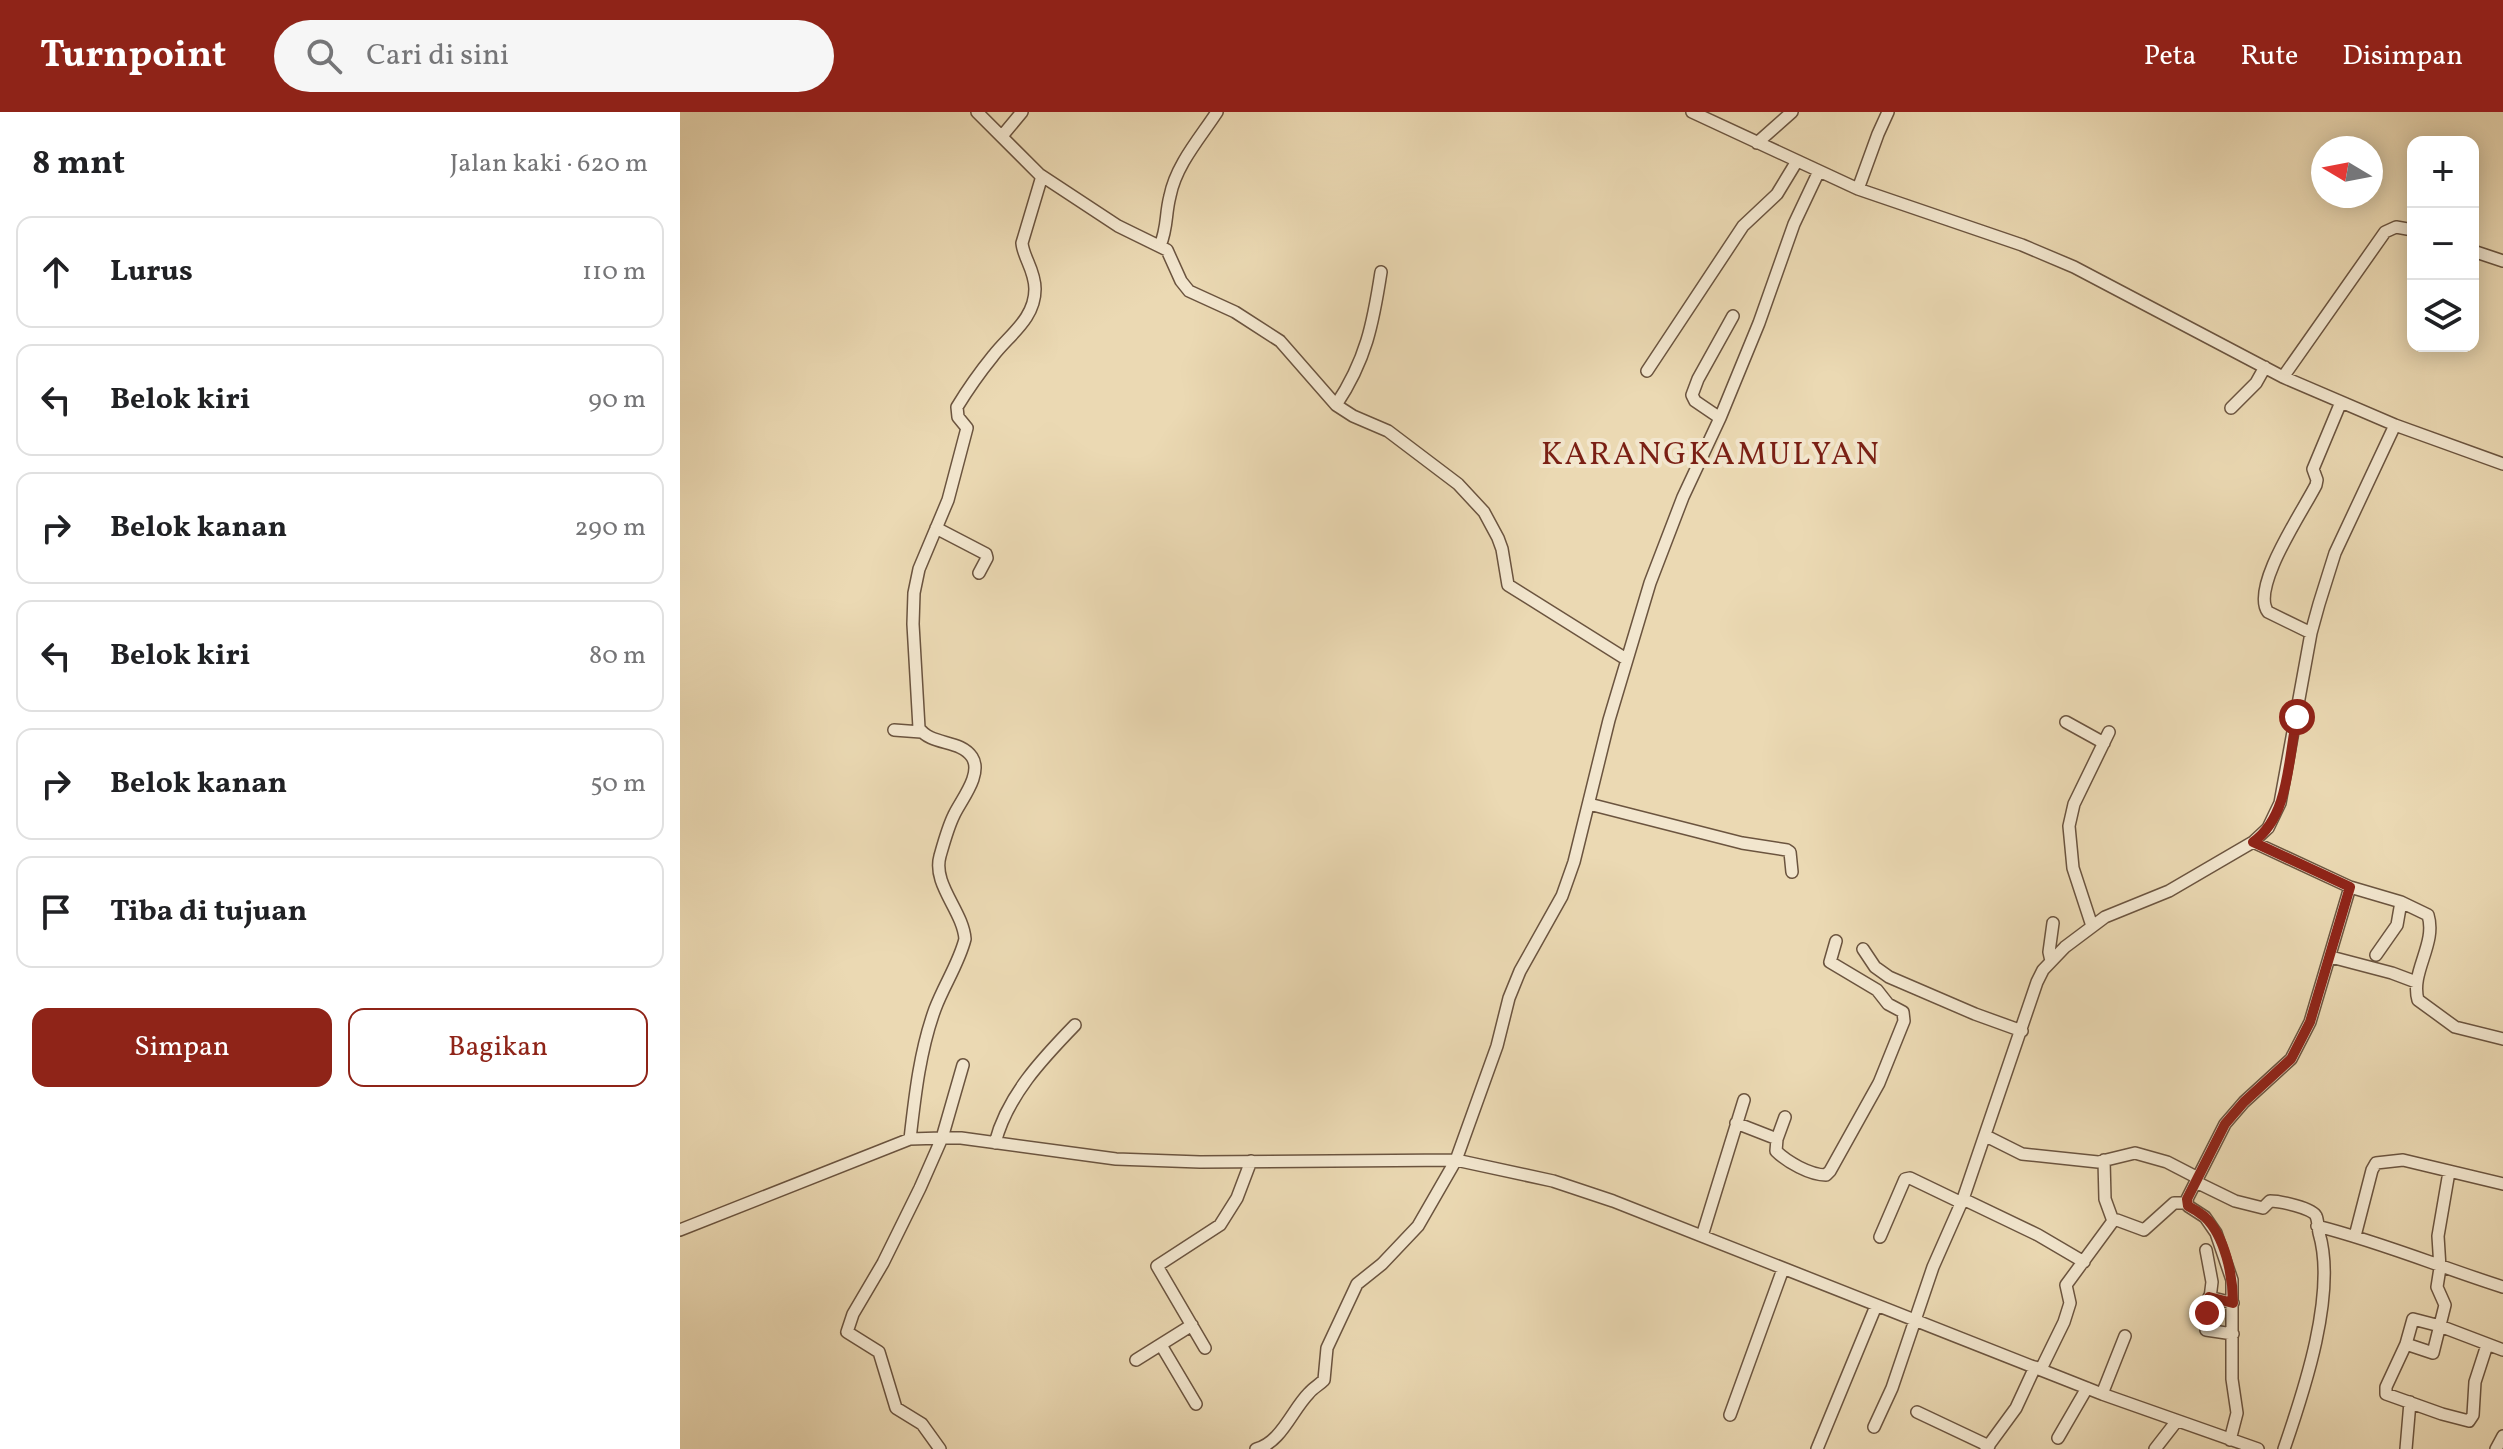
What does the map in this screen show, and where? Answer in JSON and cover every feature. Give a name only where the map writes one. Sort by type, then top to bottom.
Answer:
[{"type":"street","points":[[1002,136],[1022,112]]},
{"type":"street","points":[[1160,246],[1177,173],[1217,112]]},
{"type":"street","points":[[1692,112],[1858,189],[2022,245],[2074,267],[2283,377],[2395,425],[2503,464]]},
{"type":"street","points":[[1757,143],[1792,112]]},
{"type":"street","points":[[1858,189],[1888,112]]},
{"type":"street","points":[[984,114],[1042,176],[1118,226],[1160,246],[1169,253],[1184,286],[1235,312],[1280,341],[1336,405],[1388,431],[1458,484],[1481,508],[1502,549],[1508,585],[1626,659]]},
{"type":"street","points":[[1647,371],[1743,226],[1777,194],[1797,161]]},
{"type":"street","points":[[1256,1449],[1265,1447],[1309,1393],[1324,1380],[1327,1348],[1357,1284],[1382,1264],[1418,1226],[1456,1160],[1497,1046],[1509,998],[1520,971],[1562,896],[1574,862],[1626,659],[1661,554],[1759,323],[1794,224],[1819,171]]},
{"type":"street","points":[[921,732],[913,624],[919,569],[948,500],[966,437],[967,428],[957,414],[957,407],[995,353],[1024,322],[1031,308],[1035,287],[1030,261],[1022,251],[1022,243],[1042,176]]},
{"type":"street","points":[[2283,377],[2385,232],[2396,227],[2407,229]]},
{"type":"street","points":[[2479,253],[2503,261]]},
{"type":"street","points":[[1336,405],[1357,369],[1369,336],[1381,272]]},
{"type":"street","points":[[1720,418],[1695,401],[1692,395],[1733,316]]},
{"type":"street","points":[[2231,408],[2256,383],[2265,367]]},
{"type":"street","points":[[2311,633],[2268,612],[2263,606],[2263,595],[2275,558],[2316,485],[2313,469],[2341,402]]},
{"type":"street","points":[[1874,1427],[1892,1388],[1933,1267],[1963,1201],[2037,982],[2051,961],[2092,926],[2135,903],[2198,876],[2253,842],[2268,828],[2280,803],[2311,633],[2335,553],[2395,425]]},
{"type":"street","points":[[936,528],[986,554],[979,573]]},
{"type":"street","points":[[2066,722],[2106,738],[2074,804],[2069,826],[2073,868],[2092,926]]},
{"type":"street","points":[[894,730],[921,732],[961,748],[975,764],[972,780],[953,817],[939,864],[965,939],[931,1023],[918,1076],[910,1139]]},
{"type":"street","points":[[1589,804],[1742,843],[1787,850],[1790,852],[1792,872]]},
{"type":"street","points":[[2253,842],[2350,887],[2401,902],[2428,915],[2431,925],[2427,951],[2416,982],[2418,1000],[2455,1027],[2503,1039]]},
{"type":"street","points":[[2187,1203],[2225,1124],[2285,1065],[2301,1042],[2331,957],[2350,887]]},
{"type":"street","points":[[2376,955],[2397,925],[2401,902]]},
{"type":"street","points":[[2051,961],[2049,952],[2053,923]]},
{"type":"street","points":[[1785,1117],[1776,1151],[1815,1174],[1826,1175],[1879,1083],[1904,1021],[1903,1012],[1888,1004],[1882,994],[1830,962],[1836,941]]},
{"type":"street","points":[[1863,949],[1875,967],[1898,982],[2022,1031]]},
{"type":"street","points":[[2331,957],[2416,982]]},
{"type":"street","points":[[995,1143],[998,1130],[1022,1088],[1043,1058],[1075,1025]]},
{"type":"street","points":[[940,1449],[922,1424],[896,1408],[879,1352],[847,1332],[853,1314],[906,1218],[942,1138],[963,1065]]},
{"type":"street","points":[[1702,1236],[1744,1100]]},
{"type":"street","points":[[1736,1123],[1777,1139]]},
{"type":"street","points":[[1986,1136],[2022,1154],[2098,1162],[2135,1153],[2167,1162],[2251,1206],[2263,1208],[2270,1201],[2276,1201],[2316,1214],[2325,1248],[2322,1305],[2305,1385],[2284,1449]]},
{"type":"street","points":[[680,1230],[910,1139],[942,1138],[995,1143],[1116,1159],[1456,1160],[1553,1181],[1914,1318],[1971,1344],[2102,1394],[2258,1449]]},
{"type":"street","points":[[2104,1160],[2105,1199],[2113,1221]]},
{"type":"street","points":[[2355,1236],[2376,1163],[2403,1160],[2503,1184]]},
{"type":"street","points":[[1205,1348],[1157,1266],[1220,1225],[1237,1198],[1251,1161]]},
{"type":"street","points":[[2406,1344],[2431,1354],[2440,1326],[2445,1305],[2437,1287],[2440,1268],[2438,1236],[2449,1172]]},
{"type":"street","points":[[1880,1237],[1905,1179],[1910,1178],[2038,1235],[2084,1262]]},
{"type":"street","points":[[2113,1221],[2144,1230],[2174,1203],[2187,1203],[2205,1217],[2216,1233],[2232,1280],[2232,1379],[2237,1413],[2230,1440]]},
{"type":"street","points":[[1917,1412],[1988,1447],[2016,1408],[2064,1322],[2070,1303],[2066,1285],[2113,1221]]},
{"type":"street","points":[[2317,1226],[2387,1245],[2440,1268],[2503,1287]]},
{"type":"street","points":[[2206,1250],[2211,1271],[2206,1330],[2233,1334]]},
{"type":"street","points":[[1730,1415],[1783,1269]]},
{"type":"street","points":[[2209,1297],[2233,1303]]},
{"type":"street","points":[[1817,1449],[1876,1306]]},
{"type":"street","points":[[2487,1345],[2473,1390],[2471,1420],[2442,1414],[2387,1395],[2385,1391],[2406,1344],[2413,1319],[2503,1350]]},
{"type":"street","points":[[1136,1360],[1192,1325]]},
{"type":"street","points":[[2102,1394],[2125,1336]]},
{"type":"street","points":[[1161,1345],[1196,1404]]},
{"type":"street","points":[[2058,1438],[2087,1388]]},
{"type":"street","points":[[2406,1449],[2410,1402]]},
{"type":"street","points":[[2155,1449],[2176,1422]]},
{"type":"street","points":[[2496,1449],[2503,1436]]},
{"type":"district","name":"KARANGKAMULYAN","points":[[1711,456]]},
{"type":"route","points":[[2207,1313],[2209,1297],[2233,1303],[2232,1280],[2216,1233],[2205,1217],[2188,1206],[2187,1199],[2225,1124],[2291,1059],[2301,1042],[2331,957],[2350,887],[2253,842],[2268,828],[2280,803],[2297,717]]}]
